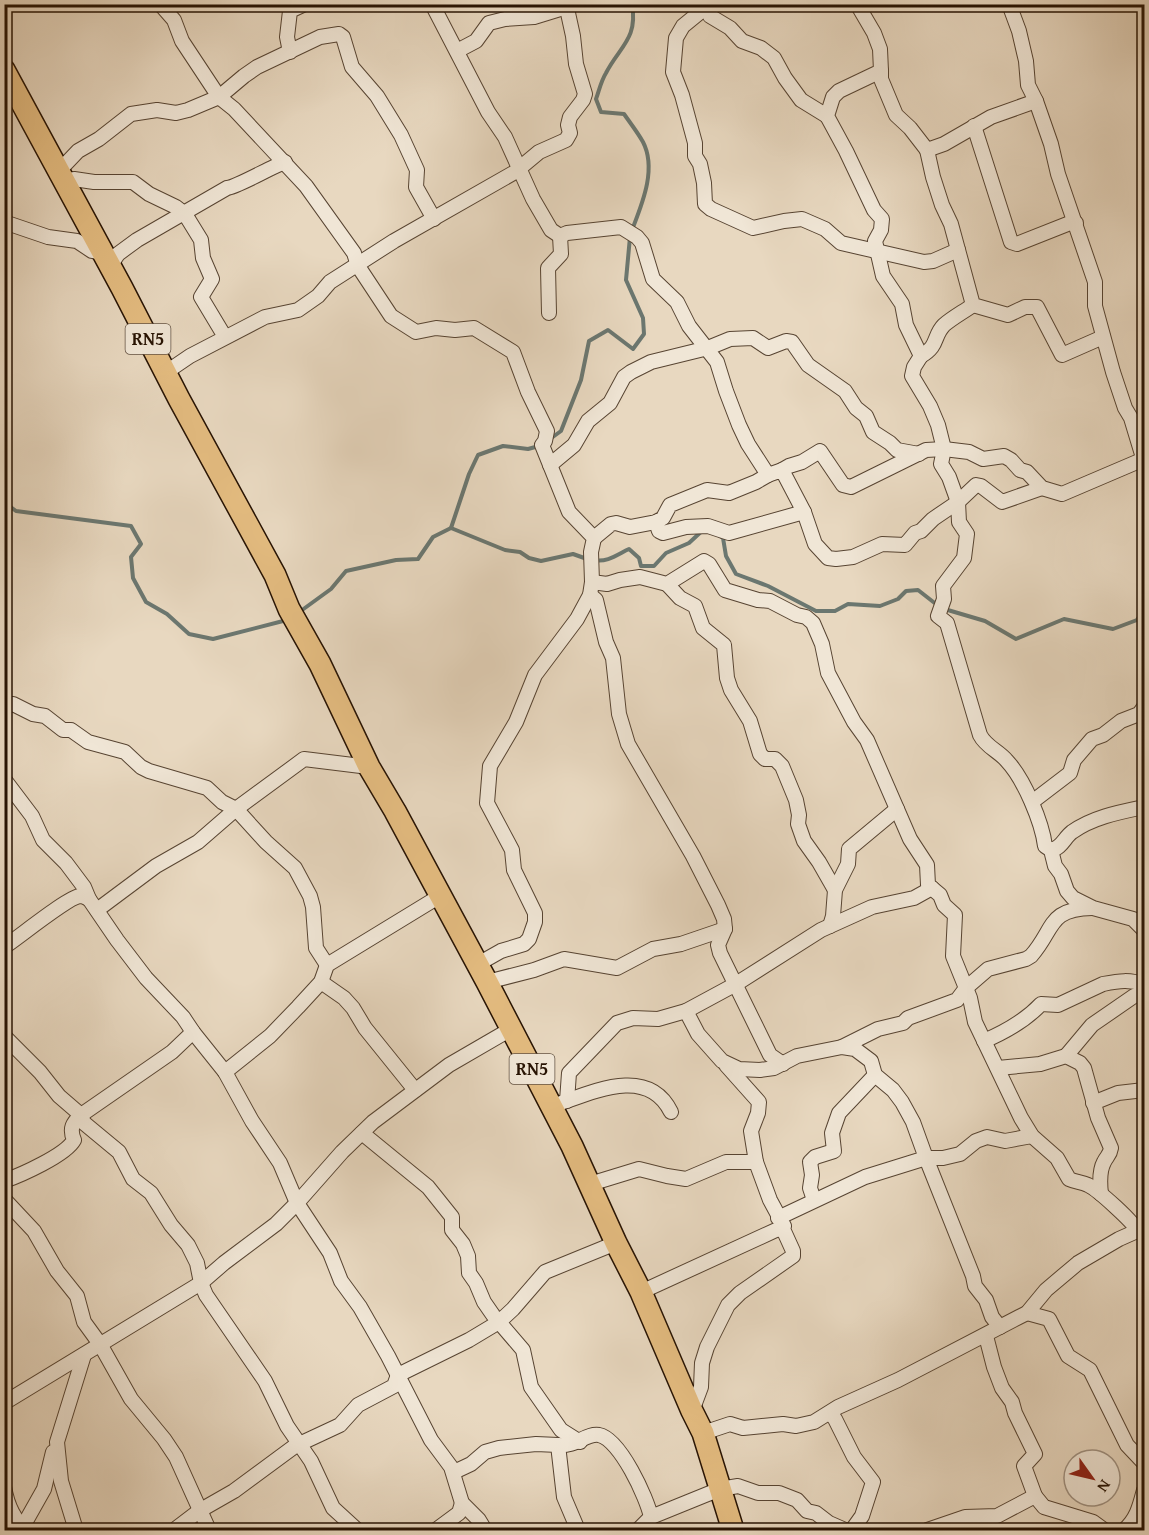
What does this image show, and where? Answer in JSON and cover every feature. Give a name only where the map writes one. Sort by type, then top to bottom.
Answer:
[{"type":"highway","name":"RN5","points":[[4,69],[275,575],[369,767],[511,1029],[559,1103],[590,1184],[641,1292],[703,1433],[733,1530]]},
{"type":"street","points":[[160,4],[174,20],[182,42],[219,98],[234,109],[285,162],[326,213],[354,253],[358,266],[391,316],[413,331],[420,332],[436,328],[455,330],[474,328],[513,352],[528,392],[547,431],[542,445],[569,512],[594,538]]},
{"type":"street","points":[[290,52],[287,37],[290,11],[305,4]]},
{"type":"street","points":[[432,4],[488,112],[505,137],[551,230],[560,236]]},
{"type":"street","points":[[857,4],[874,33],[880,49],[881,79],[896,115],[910,128],[927,150],[942,205],[951,224],[973,305]]},
{"type":"street","points":[[783,1064],[770,1055],[762,1042],[718,948],[724,928],[724,919],[708,885],[628,744],[619,714],[613,658],[606,642],[591,588],[591,552],[594,538],[611,524],[630,527],[656,522],[663,518],[670,505],[675,502],[707,490],[729,493],[802,462],[820,451],[843,485],[851,487],[926,450],[944,448],[969,452],[983,459],[1004,456],[1020,470],[1027,472],[1042,488],[1062,494],[1144,460],[1103,337],[1095,306],[1096,288],[1076,223],[1058,174],[1051,144],[1028,85],[1026,61],[1019,31],[1009,4]]},
{"type":"street","points":[[165,373],[190,356],[265,317],[298,310],[318,296],[330,282],[394,241],[515,172],[518,167],[539,152],[568,138],[570,117],[585,94],[576,64],[569,6],[532,11],[489,23],[476,41],[457,51]]},
{"type":"street","points":[[921,356],[906,325],[902,304],[884,276],[877,253],[875,241],[881,230],[882,219],[874,210],[827,116],[801,100],[774,58],[761,48],[742,41],[730,28],[710,16],[704,6],[683,26],[676,38],[674,72],[695,143],[695,156],[700,164],[705,204],[711,209],[753,228],[802,219],[825,229],[841,243],[877,253],[924,262],[933,261],[958,250]]},
{"type":"street","points":[[225,337],[201,297],[213,280],[202,258],[201,240],[184,214],[133,182],[94,182],[61,177],[78,151],[99,139],[131,114],[157,110],[181,113],[219,98],[244,76],[320,37],[342,35],[352,67],[376,96],[401,135],[417,170],[416,187],[434,219]]},
{"type":"street","points":[[827,116],[830,103],[836,94],[863,78],[881,71]]},
{"type":"street","points":[[927,150],[944,144],[991,117],[1036,101]]},
{"type":"street","points":[[974,126],[1011,242],[1017,244],[1070,223],[1076,223]]},
{"type":"street","points":[[4,222],[48,237],[77,241],[106,260],[227,188],[233,188],[285,162]]},
{"type":"street","points":[[560,236],[614,226],[621,227],[637,237],[645,248],[653,279],[676,302],[689,326],[717,362],[726,391],[748,444],[775,472],[804,512],[819,550],[828,558],[853,557],[882,544],[905,545],[915,533],[921,531],[933,519],[958,502],[976,485],[981,486],[1002,502],[1042,488]]},
{"type":"street","points":[[549,314],[548,268],[561,254],[560,236]]},
{"type":"street","points":[[973,305],[1008,315],[1025,307],[1036,307],[1062,355],[1103,337]]},
{"type":"street","points":[[973,305],[945,325],[929,351],[921,356],[914,367],[912,376],[930,406],[938,425],[944,448],[941,464],[949,477],[958,502],[959,522],[968,534],[962,562],[943,586],[944,599],[938,616],[947,623],[982,739],[1010,763],[1032,802],[1045,844],[1051,850],[1055,866],[1061,874],[1068,893],[1093,908],[1133,919],[1144,930]]},
{"type":"street","points":[[550,465],[574,445],[588,422],[610,403],[627,374],[651,362],[708,348],[730,339],[749,337],[768,348],[789,341],[811,367],[845,391],[856,408],[866,416],[873,432],[897,450],[919,454]]},
{"type":"street","points":[[656,522],[659,531],[663,533],[686,527],[708,526],[729,533],[804,512]]},
{"type":"street","points":[[667,584],[704,561],[709,564],[725,590],[758,600],[770,601],[810,620],[822,644],[828,673],[854,722],[867,740],[910,839],[927,865],[927,882],[940,895],[944,905],[955,915],[953,956],[966,988],[975,1022],[1021,1118],[1032,1136],[1057,1158],[1069,1179],[1084,1183],[1101,1194],[1141,1232],[1119,1239],[1078,1263],[1046,1290],[1027,1313],[814,1422],[801,1425],[780,1424],[743,1428],[730,1424],[703,1433]]},
{"type":"street","points":[[591,588],[640,577],[667,584],[680,598],[695,606],[703,628],[724,645],[727,678],[734,697],[750,721],[760,754],[765,759],[775,759],[782,766],[796,800],[800,815],[798,824],[804,841],[835,890]]},
{"type":"street","points":[[482,973],[501,951],[524,944],[531,934],[536,916],[514,870],[512,850],[487,803],[490,766],[516,722],[535,675],[577,619],[591,588]]},
{"type":"street","points":[[4,705],[13,704],[33,714],[45,716],[63,730],[71,730],[88,742],[125,752],[144,769],[207,788],[222,802],[236,809],[298,873],[312,900],[316,948],[327,965]]},
{"type":"street","points":[[1032,802],[1070,773],[1074,760],[1092,739],[1103,735],[1121,721],[1139,714],[1144,707]]},
{"type":"street","points":[[93,905],[198,842],[236,809],[304,759],[369,767]]},
{"type":"street","points":[[4,779],[32,816],[43,840],[66,863],[84,887],[93,905],[146,978],[183,1017],[225,1072],[252,1121],[280,1163],[297,1203],[330,1253],[342,1281],[360,1307],[431,1440],[454,1472],[462,1503],[479,1520],[485,1530]]},
{"type":"street","points":[[1051,850],[1060,846],[1070,833],[1090,822],[1144,807]]},
{"type":"street","points":[[830,926],[835,890],[848,864],[849,849],[897,809]]},
{"type":"street","points":[[559,1103],[569,1072],[614,1026],[633,1018],[658,1019],[686,1011],[736,984],[772,959],[830,926],[881,904],[914,898],[932,888]]},
{"type":"street","points":[[225,1072],[270,1036],[321,982],[327,965],[440,896]]},
{"type":"street","points":[[4,947],[26,929],[74,898],[83,897],[93,905]]},
{"type":"street","points":[[722,1061],[739,1069],[760,1071],[783,1064],[797,1056],[842,1047],[878,1029],[903,1023],[908,1018],[955,1001],[988,969],[1031,956],[1055,920],[1063,913],[1093,908]]},
{"type":"street","points":[[482,973],[534,970],[564,959],[617,968],[653,950],[681,944],[724,928]]},
{"type":"street","points":[[984,1041],[1012,1028],[1041,1004],[1058,1005],[1111,982],[1130,981],[1144,986]]},
{"type":"street","points":[[321,982],[344,998],[353,1008],[365,1028],[415,1090]]},
{"type":"street","points":[[998,1068],[1040,1064],[1066,1056],[1092,1025],[1134,996],[1144,993]]},
{"type":"street","points":[[686,1011],[698,1034],[759,1102],[757,1118],[751,1131],[756,1162],[794,1256],[740,1293],[729,1305],[707,1347],[702,1363],[701,1387],[692,1411]]},
{"type":"street","points":[[4,1403],[201,1283],[241,1249],[261,1237],[297,1203],[362,1133],[449,1065],[511,1029]]},
{"type":"street","points":[[4,1181],[22,1175],[69,1147],[74,1140],[71,1133],[72,1125],[81,1115],[172,1052],[193,1032]]},
{"type":"street","points":[[4,1036],[40,1072],[63,1100],[81,1115],[81,1119],[119,1152],[134,1179],[151,1193],[171,1225],[188,1245],[197,1263],[201,1283],[213,1306],[265,1381],[287,1426],[300,1444],[333,1508],[357,1530]]},
{"type":"street","points":[[760,1071],[762,1042]]},
{"type":"street","points":[[842,1047],[855,1050],[869,1058],[875,1075],[893,1090],[902,1102],[913,1122],[974,1276],[975,1286],[986,1300],[1000,1327]]},
{"type":"street","points":[[1066,1056],[1084,1068],[1093,1103],[1111,1148],[1102,1168],[1101,1194]]},
{"type":"street","points":[[814,1200],[810,1188],[812,1175],[810,1162],[815,1157],[834,1151],[832,1133],[839,1113],[875,1075]]},
{"type":"street","points":[[559,1103],[617,1086],[636,1085],[661,1096],[670,1112]]},
{"type":"street","points":[[1093,1103],[1118,1093],[1144,1090]]},
{"type":"street","points":[[362,1133],[428,1187],[452,1217],[452,1230],[463,1244],[468,1256],[469,1273],[484,1302],[523,1350],[531,1387],[561,1430],[580,1442]]},
{"type":"street","points":[[641,1292],[776,1230],[814,1200],[865,1177],[926,1158],[943,1158],[960,1154],[981,1138],[1005,1141],[1032,1136]]},
{"type":"street","points":[[590,1184],[639,1169],[686,1179],[726,1162],[756,1162]]},
{"type":"street","points":[[4,1199],[34,1231],[57,1271],[77,1296],[84,1322],[100,1344],[131,1398],[176,1457],[209,1530]]},
{"type":"street","points":[[174,1530],[300,1444],[340,1425],[358,1405],[394,1386],[398,1375],[469,1340],[499,1322],[545,1272],[616,1243]]},
{"type":"street","points":[[1027,1313],[1049,1319],[1068,1356],[1090,1370],[1127,1445],[1144,1463]]},
{"type":"street","points":[[986,1336],[1002,1388],[1012,1402],[1035,1454],[1024,1466],[1035,1496],[1044,1507],[1090,1520],[1104,1530]]},
{"type":"street","points":[[6,1503],[22,1529],[44,1489],[50,1458],[84,1354]]},
{"type":"street","points":[[830,1413],[854,1457],[873,1482],[862,1516],[852,1530]]},
{"type":"street","points":[[454,1472],[471,1464],[485,1452],[499,1448],[536,1444],[569,1446],[586,1437],[599,1435],[609,1440],[623,1458],[644,1492],[651,1517]]},
{"type":"street","points":[[57,1442],[61,1481],[76,1530]]},
{"type":"street","points":[[558,1445],[564,1497],[578,1530]]},
{"type":"street","points":[[638,1530],[651,1517],[720,1489],[738,1486],[758,1493],[784,1495],[800,1502],[807,1511],[816,1513],[829,1523],[845,1530]]},
{"type":"street","points":[[1124,1530],[1131,1524],[1138,1510],[1144,1490]]},
{"type":"street","points":[[927,1530],[965,1517],[997,1516],[1035,1496]]},
{"type":"street","points":[[436,1530],[459,1513],[462,1503]]},
{"type":"waterway","points":[[632,4],[630,34],[604,76],[596,99],[601,112],[624,114],[647,152],[649,163],[647,186],[632,230]]},
{"type":"waterway","points":[[550,439],[561,431],[581,380],[589,341],[608,330],[633,349],[644,334],[643,318],[626,280],[630,237]]},
{"type":"waterway","points":[[298,613],[331,589],[346,571],[396,560],[418,559],[433,537],[451,528],[469,474],[478,455],[503,446],[528,449],[539,446]]},
{"type":"waterway","points":[[4,502],[16,511],[131,526],[141,544],[131,557],[133,578],[146,602],[167,614],[189,634],[213,639],[287,620]]},
{"type":"waterway","points":[[451,528],[505,550],[520,552],[529,558],[541,561],[573,554],[587,559]]},
{"type":"waterway","points":[[594,560],[608,559],[629,549],[639,558],[641,566],[654,566],[666,553],[689,543],[703,530]]},
{"type":"waterway","points":[[720,536],[723,538],[726,556],[736,574],[768,586],[816,611],[835,611],[848,604],[880,606],[898,599],[906,591],[918,590],[941,608],[985,621],[1016,639],[1064,619],[1113,629],[1137,620],[1144,610]]}]
